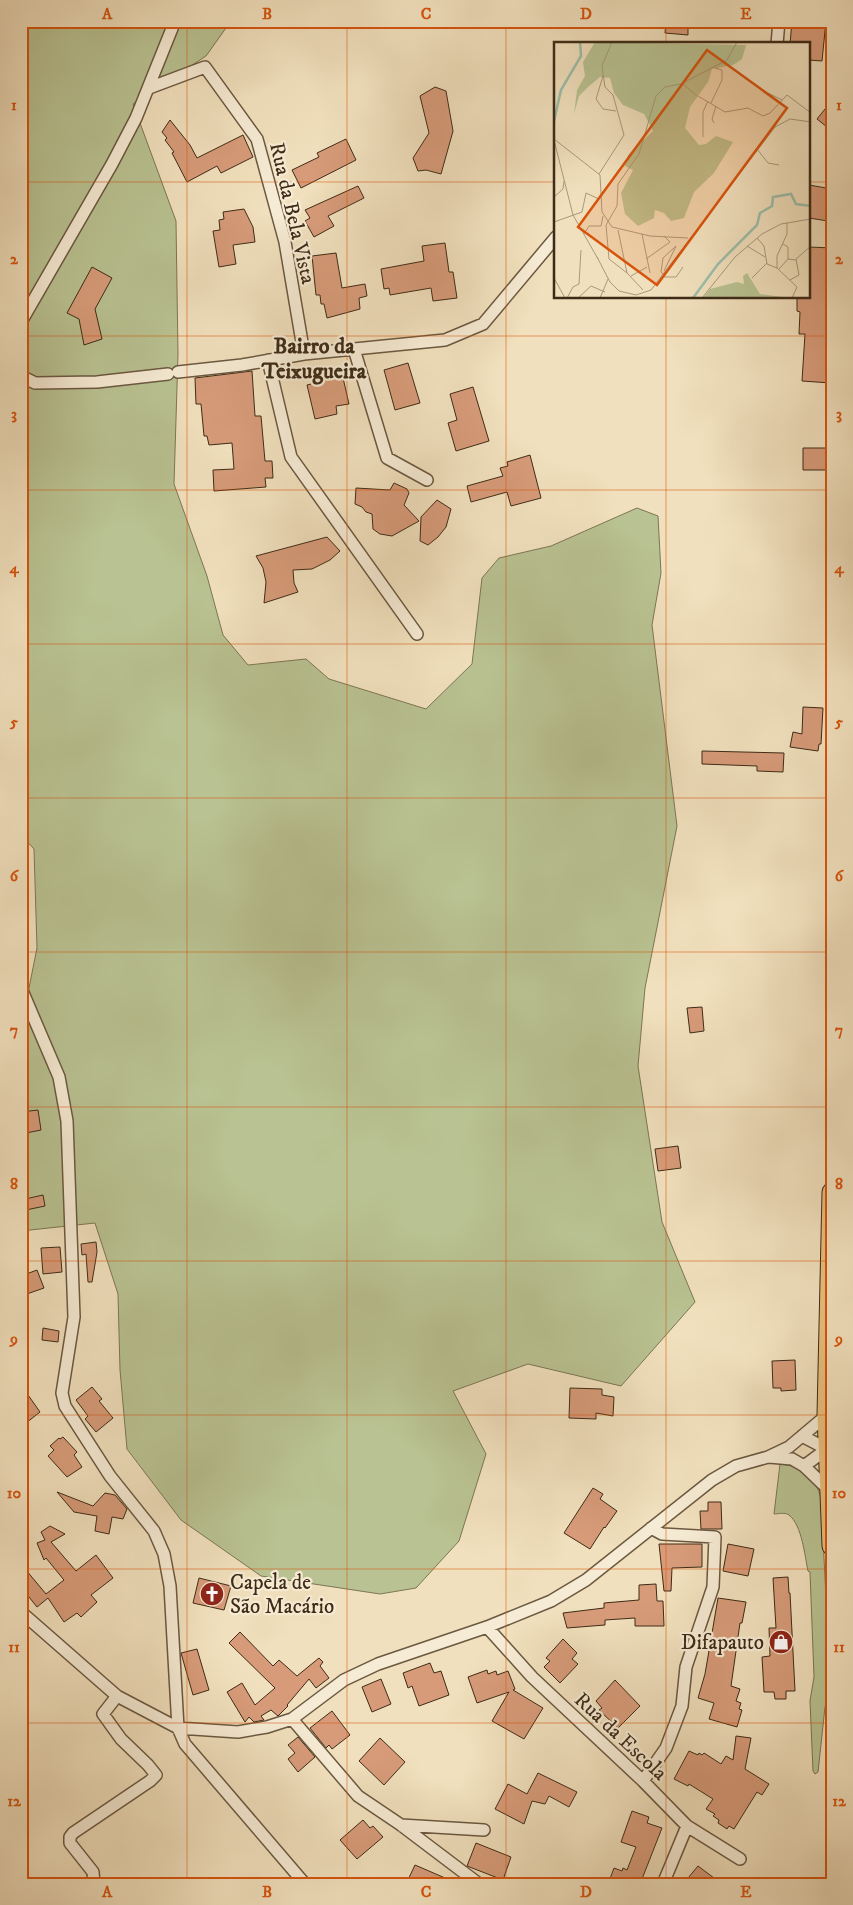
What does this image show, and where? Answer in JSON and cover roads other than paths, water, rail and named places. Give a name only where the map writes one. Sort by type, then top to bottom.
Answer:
[{"type":"main road","points":[[832,1192],[826,1415],[832,1546]]},
{"type":"street","points":[[21,322],[112,164],[136,118],[175,21]]},
{"type":"street","points":[[777,42],[779,21]]},
{"type":"street","name":"Rua da Bela Vista","points":[[149,88],[205,67],[257,139],[285,242],[304,354]]},
{"type":"street","points":[[21,376],[35,383],[97,382],[304,354],[445,340],[483,324],[554,239]]},
{"type":"street","points":[[354,349],[387,458],[427,480]]},
{"type":"street","points":[[268,360],[291,457],[417,634]]},
{"type":"street","points":[[21,988],[59,1077],[67,1121],[74,1317],[62,1393],[65,1406],[110,1476],[154,1531],[164,1554],[170,1586],[178,1728],[185,1744],[305,1884]]},
{"type":"street","points":[[21,1612],[117,1696],[178,1728],[238,1732],[267,1727],[292,1718],[344,1680],[378,1664],[487,1627],[551,1601],[586,1580],[712,1480],[736,1466],[789,1447],[826,1415]]},
{"type":"street","points":[[802,1436],[827,1450],[804,1466]]},
{"type":"street","points":[[768,1456],[792,1459],[804,1466],[829,1490]]},
{"type":"street","points":[[643,1781],[666,1748],[682,1706],[686,1666],[713,1586],[715,1537],[662,1534],[651,1528]]},
{"type":"street","name":"Rua da Escola","points":[[487,1627],[532,1677],[643,1781],[687,1826],[740,1859]]},
{"type":"street","points":[[94,1884],[94,1872],[70,1844],[70,1837],[73,1832],[156,1776],[121,1740],[103,1714],[117,1696]]},
{"type":"street","points":[[292,1718],[358,1796],[401,1825],[479,1884]]},
{"type":"street","points":[[401,1825],[484,1830]]},
{"type":"street","points":[[663,1884],[687,1826]]},
{"type":"place","name":"Capela de São Macário","points":[[212,1594]]},
{"type":"place","name":"Difapauto","points":[[781,1642]]},
{"type":"district","name":"Bairro da Teixugueira","points":[[314,358]]}]
